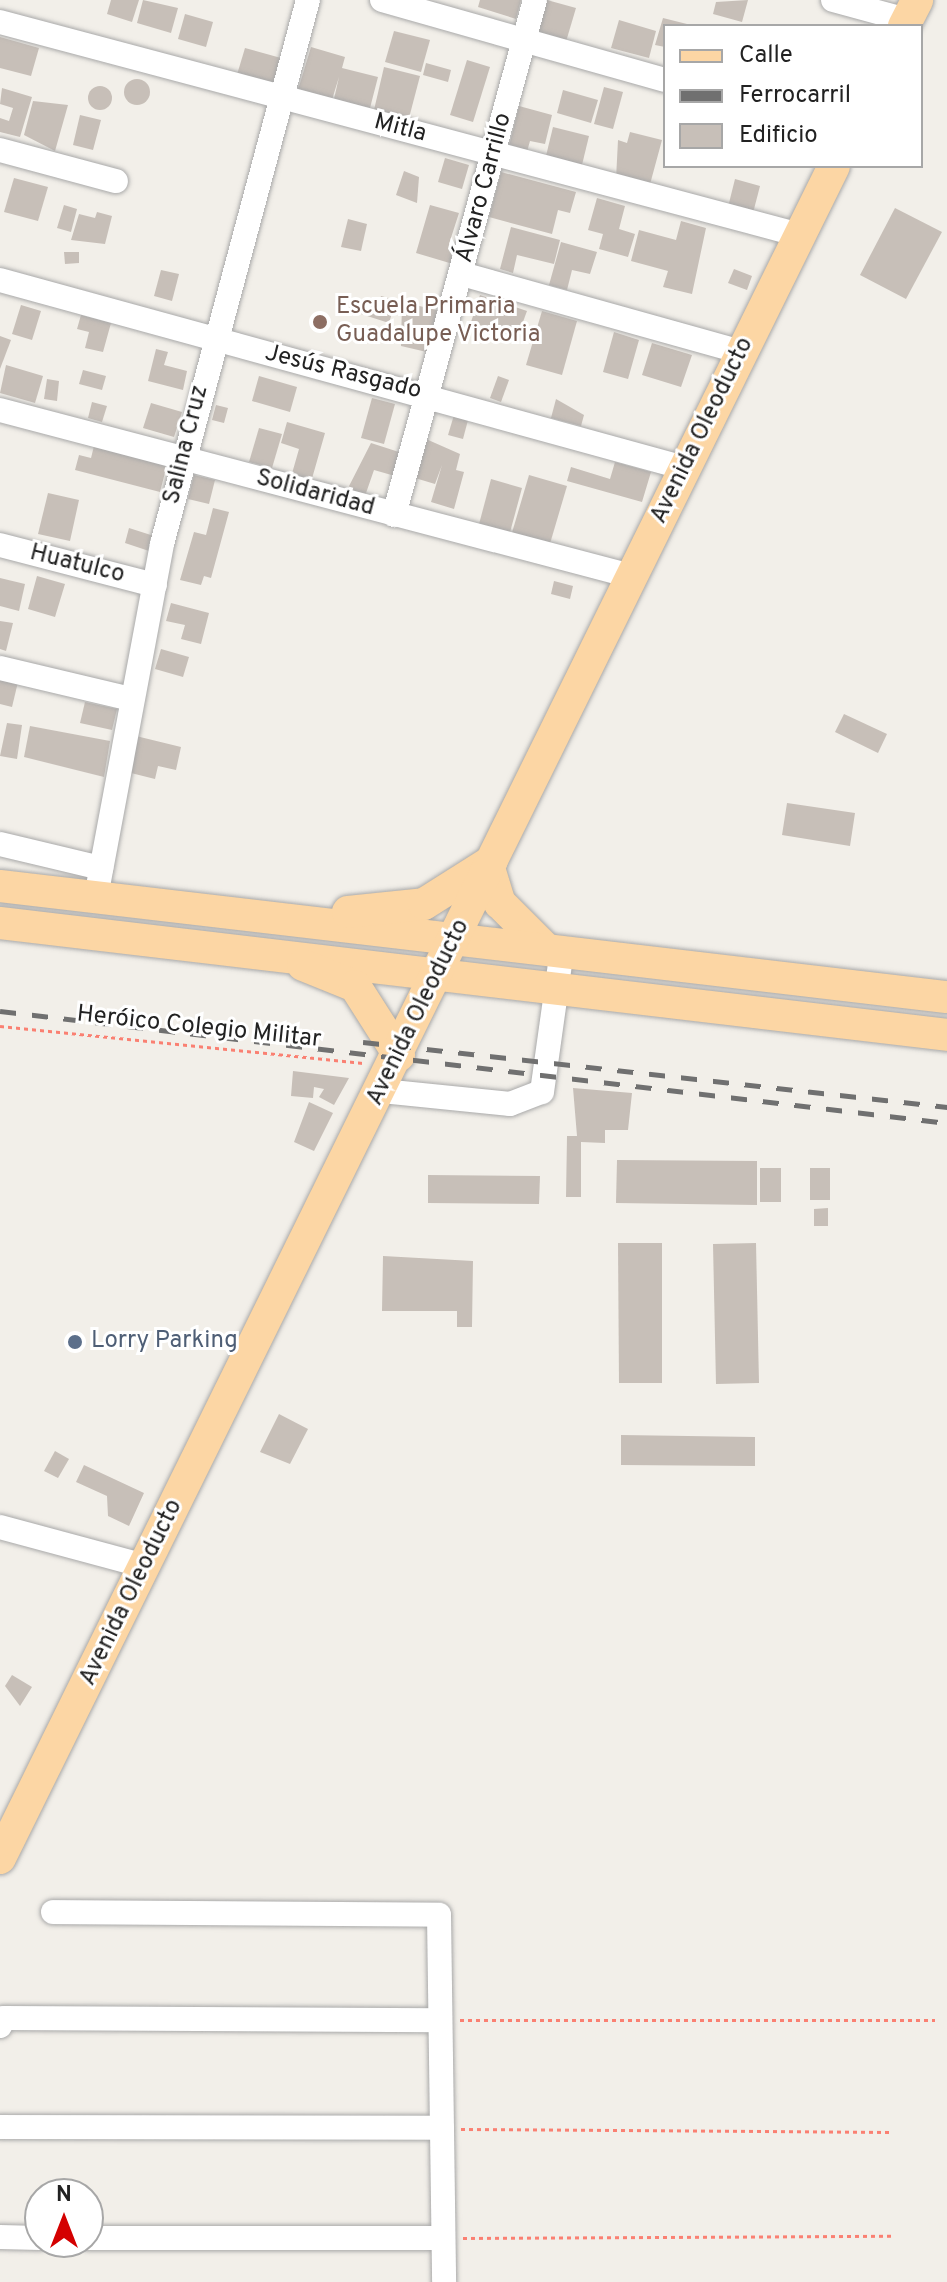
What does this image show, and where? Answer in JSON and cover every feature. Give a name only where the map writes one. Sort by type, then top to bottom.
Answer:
[{"type":"main road","name":"Avenida Oleoducto","points":[[0,1858],[392,1071],[438,969],[457,937],[490,864],[833,168]]},
{"type":"main road","points":[[275,919],[424,904],[490,864],[500,903],[554,949]]},
{"type":"main road","points":[[0,886],[99,883],[178,907],[457,937],[947,997]]},
{"type":"main road","points":[[173,941],[178,907]]},
{"type":"main road","points":[[0,923],[438,969],[947,1035]]},
{"type":"main road","points":[[271,951],[355,986],[392,1071]]},
{"type":"street","name":"Salina Cruz","points":[[99,883],[131,699],[184,459],[308,0]]},
{"type":"street","points":[[382,0],[663,79]]},
{"type":"street","name":"Álvaro Carrillo","points":[[394,515],[535,0]]},
{"type":"street","points":[[833,0],[909,15]]},
{"type":"street","name":"Mitla","points":[[0,22],[800,235]]},
{"type":"street","points":[[0,150],[116,181]]},
{"type":"street","points":[[462,274],[742,352]]},
{"type":"street","name":"Jesús Rasgado","points":[[0,280],[685,468]]},
{"type":"street","name":"Solidaridad","points":[[0,410],[631,576]]},
{"type":"street","name":"Huatulco","points":[[0,545],[155,585]]},
{"type":"street","points":[[0,668],[131,699]]},
{"type":"street","points":[[0,844],[99,883]]},
{"type":"street","points":[[392,1071],[510,1104],[542,1092],[557,985],[554,949]]},
{"type":"street","points":[[0,1527],[145,1566]]},
{"type":"street","points":[[53,1912],[439,1915],[444,2282]]},
{"type":"street","points":[[0,2026],[4,2018],[440,2020]]},
{"type":"street","points":[[0,2127],[442,2128]]},
{"type":"street","points":[[0,2237],[24,2238]]},
{"type":"street","points":[[104,2238],[443,2238]]},
{"type":"path","name":"Heróico Colegio Militar","points":[[0,1026],[392,1071]]},
{"type":"path","points":[[440,2020],[935,2020]]},
{"type":"path","points":[[442,2128],[889,2132]]},
{"type":"path","points":[[443,2238],[892,2236]]},
{"type":"building","points":[[111,0],[139,0],[132,22],[107,14]]},
{"type":"building","points":[[143,0],[178,8],[171,33],[137,23]]},
{"type":"building","points":[[480,0],[521,0],[516,19],[478,7]]},
{"type":"building","points":[[547,0],[576,8],[565,45],[536,36]]},
{"type":"building","points":[[748,0],[742,22],[713,14],[716,2]]},
{"type":"building","points":[[185,14],[213,22],[206,47],[178,39]]},
{"type":"building","points":[[663,18],[687,24],[663,24],[663,47],[655,45]]},
{"type":"building","points":[[619,20],[656,31],[649,58],[611,48]]},
{"type":"building","points":[[394,31],[430,40],[421,72],[385,62]]},
{"type":"building","points":[[0,37],[39,48],[31,76],[0,68]]},
{"type":"building","points":[[311,47],[345,57],[342,68],[378,77],[370,108],[334,99],[339,77],[331,103],[297,93]]},
{"type":"building","points":[[245,48],[281,58],[273,88],[236,78]]},
{"type":"building","points":[[467,60],[490,67],[473,122],[450,115]]},
{"type":"building","points":[[426,63],[451,70],[448,82],[423,75]]},
{"type":"building","points":[[384,67],[420,76],[409,118],[374,110]]},
{"type":"building","points":[[137,79],[146,83],[150,92],[146,101],[137,105],[128,101],[124,92],[128,83]]},
{"type":"building","points":[[100,86],[108,90],[112,98],[108,106],[100,110],[92,106],[88,98],[92,90]]},
{"type":"building","points":[[604,87],[623,92],[613,129],[594,124]]},
{"type":"building","points":[[2,88],[32,97],[20,137],[0,132],[0,118],[9,121],[13,108],[0,104]]},
{"type":"building","points":[[563,90],[598,100],[591,123],[557,113]]},
{"type":"building","points":[[33,101],[68,105],[55,151],[24,135]]},
{"type":"building","points":[[519,106],[552,115],[545,144],[530,141],[526,155],[508,150]]},
{"type":"building","points":[[80,115],[101,120],[93,150],[73,145]]},
{"type":"building","points":[[553,127],[589,136],[581,169],[545,160]]},
{"type":"building","points":[[630,132],[662,140],[649,188],[616,179],[618,140],[627,143]]},
{"type":"building","points":[[445,158],[469,165],[462,189],[438,182]]},
{"type":"building","points":[[404,171],[419,177],[417,203],[396,195]]},
{"type":"building","points":[[501,172],[576,192],[570,213],[558,210],[552,234],[489,217]]},
{"type":"building","points":[[14,178],[48,187],[38,221],[4,212]]},
{"type":"building","points":[[735,179],[760,186],[753,213],[728,207]]},
{"type":"building","points":[[597,198],[625,206],[619,229],[635,234],[628,257],[599,249],[603,234],[588,230]]},
{"type":"building","points":[[64,205],[77,209],[71,232],[57,228]]},
{"type":"building","points":[[430,205],[459,213],[449,244],[458,247],[453,264],[416,253]]},
{"type":"building","points":[[895,208],[942,232],[906,299],[860,275]]},
{"type":"building","points":[[97,212],[112,216],[105,244],[71,240],[79,214],[95,218]]},
{"type":"building","points":[[348,219],[367,224],[361,251],[341,247]]},
{"type":"building","points":[[681,221],[706,228],[692,294],[663,287],[668,271],[631,261],[639,230],[676,240]]},
{"type":"building","points":[[511,227],[560,240],[554,264],[517,255],[513,273],[500,269]]},
{"type":"building","points":[[561,242],[597,252],[590,274],[572,270],[567,290],[549,285]]},
{"type":"building","points":[[64,252],[79,252],[79,263],[65,264]]},
{"type":"building","points":[[734,269],[752,276],[747,290],[728,283]]},
{"type":"building","points":[[161,270],[179,274],[172,301],[154,296]]},
{"type":"building","points":[[480,295],[527,311],[517,338],[471,322]]},
{"type":"building","points":[[381,296],[396,300],[389,323],[361,314],[365,299],[379,303]]},
{"type":"building","points":[[402,302],[441,311],[431,353],[401,346]]},
{"type":"building","points":[[21,305],[41,311],[32,340],[12,334]]},
{"type":"building","points":[[542,311],[577,321],[562,375],[526,365]]},
{"type":"building","points":[[81,315],[111,323],[103,352],[85,348],[89,332],[77,329]]},
{"type":"building","points":[[614,332],[639,340],[628,379],[603,372]]},
{"type":"building","points":[[0,336],[11,340],[0,369]]},
{"type":"building","points":[[652,343],[692,355],[681,387],[642,375]]},
{"type":"building","points":[[156,349],[168,352],[164,365],[187,371],[183,390],[148,381]]},
{"type":"building","points":[[6,365],[43,376],[35,403],[0,393]]},
{"type":"building","points":[[83,370],[106,376],[102,390],[79,384]]},
{"type":"building","points":[[259,376],[297,387],[290,412],[252,401]]},
{"type":"building","points":[[498,376],[509,380],[501,402],[490,398]]},
{"type":"building","points":[[47,379],[59,381],[57,401],[44,399]]},
{"type":"building","points":[[372,398],[395,404],[384,444],[361,438]]},
{"type":"building","points":[[556,399],[584,415],[581,426],[551,418]]},
{"type":"building","points":[[92,402],[107,406],[102,422],[88,418]]},
{"type":"building","points":[[151,403],[182,412],[174,437],[143,428]]},
{"type":"building","points":[[216,405],[228,408],[224,423],[212,420]]},
{"type":"building","points":[[454,415],[468,420],[463,439],[448,435]]},
{"type":"building","points":[[287,422],[325,433],[311,482],[291,477],[299,449],[281,443]]},
{"type":"building","points":[[259,428],[282,434],[272,468],[249,462]]},
{"type":"building","points":[[426,439],[460,454],[456,470],[464,472],[454,509],[431,502],[442,465],[435,484],[415,478]]},
{"type":"building","points":[[371,443],[402,453],[395,476],[374,470],[365,496],[347,490]]},
{"type":"building","points":[[94,446],[167,465],[160,492],[75,470],[79,455],[91,458]]},
{"type":"building","points":[[615,462],[651,472],[642,502],[567,481],[571,467],[610,479]]},
{"type":"building","points":[[194,475],[215,480],[209,504],[188,499]]},
{"type":"building","points":[[529,475],[567,486],[549,547],[511,536]]},
{"type":"building","points":[[491,479],[522,488],[509,536],[478,528]]},
{"type":"building","points":[[48,493],[79,500],[70,541],[38,534]]},
{"type":"building","points":[[213,508],[229,512],[211,578],[204,576],[201,585],[180,580],[194,532],[206,535]]},
{"type":"building","points":[[129,528],[154,536],[149,551],[125,543]]},
{"type":"building","points":[[37,576],[65,584],[55,617],[28,609]]},
{"type":"building","points":[[0,578],[25,584],[19,611],[0,606]]},
{"type":"building","points":[[554,581],[573,586],[570,599],[551,594]]},
{"type":"building","points":[[171,603],[209,613],[201,644],[181,639],[185,625],[166,621]]},
{"type":"building","points":[[0,621],[13,623],[6,651],[0,649]]},
{"type":"building","points":[[161,649],[189,657],[183,677],[155,669]]},
{"type":"building","points":[[0,678],[18,682],[12,707],[0,704]]},
{"type":"building","points":[[85,702],[117,709],[112,730],[80,723]]},
{"type":"building","points":[[844,714],[887,734],[878,753],[835,732]]},
{"type":"building","points":[[7,723],[22,725],[17,759],[0,756]]},
{"type":"building","points":[[30,726],[110,741],[104,777],[24,757]]},
{"type":"building","points":[[136,736],[181,747],[176,770],[158,766],[155,779],[127,772]]},
{"type":"building","points":[[787,803],[855,813],[850,846],[782,835]]},
{"type":"building","points":[[293,1071],[349,1078],[334,1105],[319,1097],[324,1089],[314,1087],[313,1098],[291,1096]]},
{"type":"building","points":[[573,1088],[632,1093],[628,1130],[605,1130],[605,1143],[581,1142],[581,1197],[566,1197],[567,1136],[577,1136]]},
{"type":"building","points":[[309,1102],[333,1113],[314,1151],[294,1142]]},
{"type":"building","points":[[617,1160],[757,1161],[757,1205],[616,1203]]},
{"type":"building","points":[[760,1168],[781,1168],[781,1202],[760,1202]]},
{"type":"building","points":[[810,1168],[830,1168],[830,1200],[810,1200]]},
{"type":"building","points":[[428,1175],[540,1176],[539,1204],[428,1203]]},
{"type":"building","points":[[828,1208],[828,1226],[814,1226],[814,1209]]},
{"type":"building","points":[[618,1243],[662,1243],[662,1383],[619,1383]]},
{"type":"building","points":[[756,1243],[759,1383],[716,1384],[713,1244]]},
{"type":"building","points":[[383,1256],[473,1261],[472,1327],[457,1327],[457,1311],[382,1311]]},
{"type":"building","points":[[279,1414],[308,1429],[290,1464],[260,1452]]},
{"type":"building","points":[[621,1435],[755,1437],[755,1466],[621,1465]]},
{"type":"building","points":[[55,1451],[69,1459],[58,1478],[44,1471]]},
{"type":"building","points":[[84,1465],[144,1493],[129,1526],[108,1516],[107,1496],[76,1482]]},
{"type":"building","points":[[12,1675],[32,1687],[20,1706],[5,1686]]},
{"type":"railway","points":[[0,1011],[947,1123]]},
{"type":"railway","points":[[363,1042],[947,1107]]},
{"type":"place","name":"Escuela Primaria Guadalupe Victoria","points":[[320,322]]},
{"type":"place","name":"Lorry Parking","points":[[75,1342]]}]
